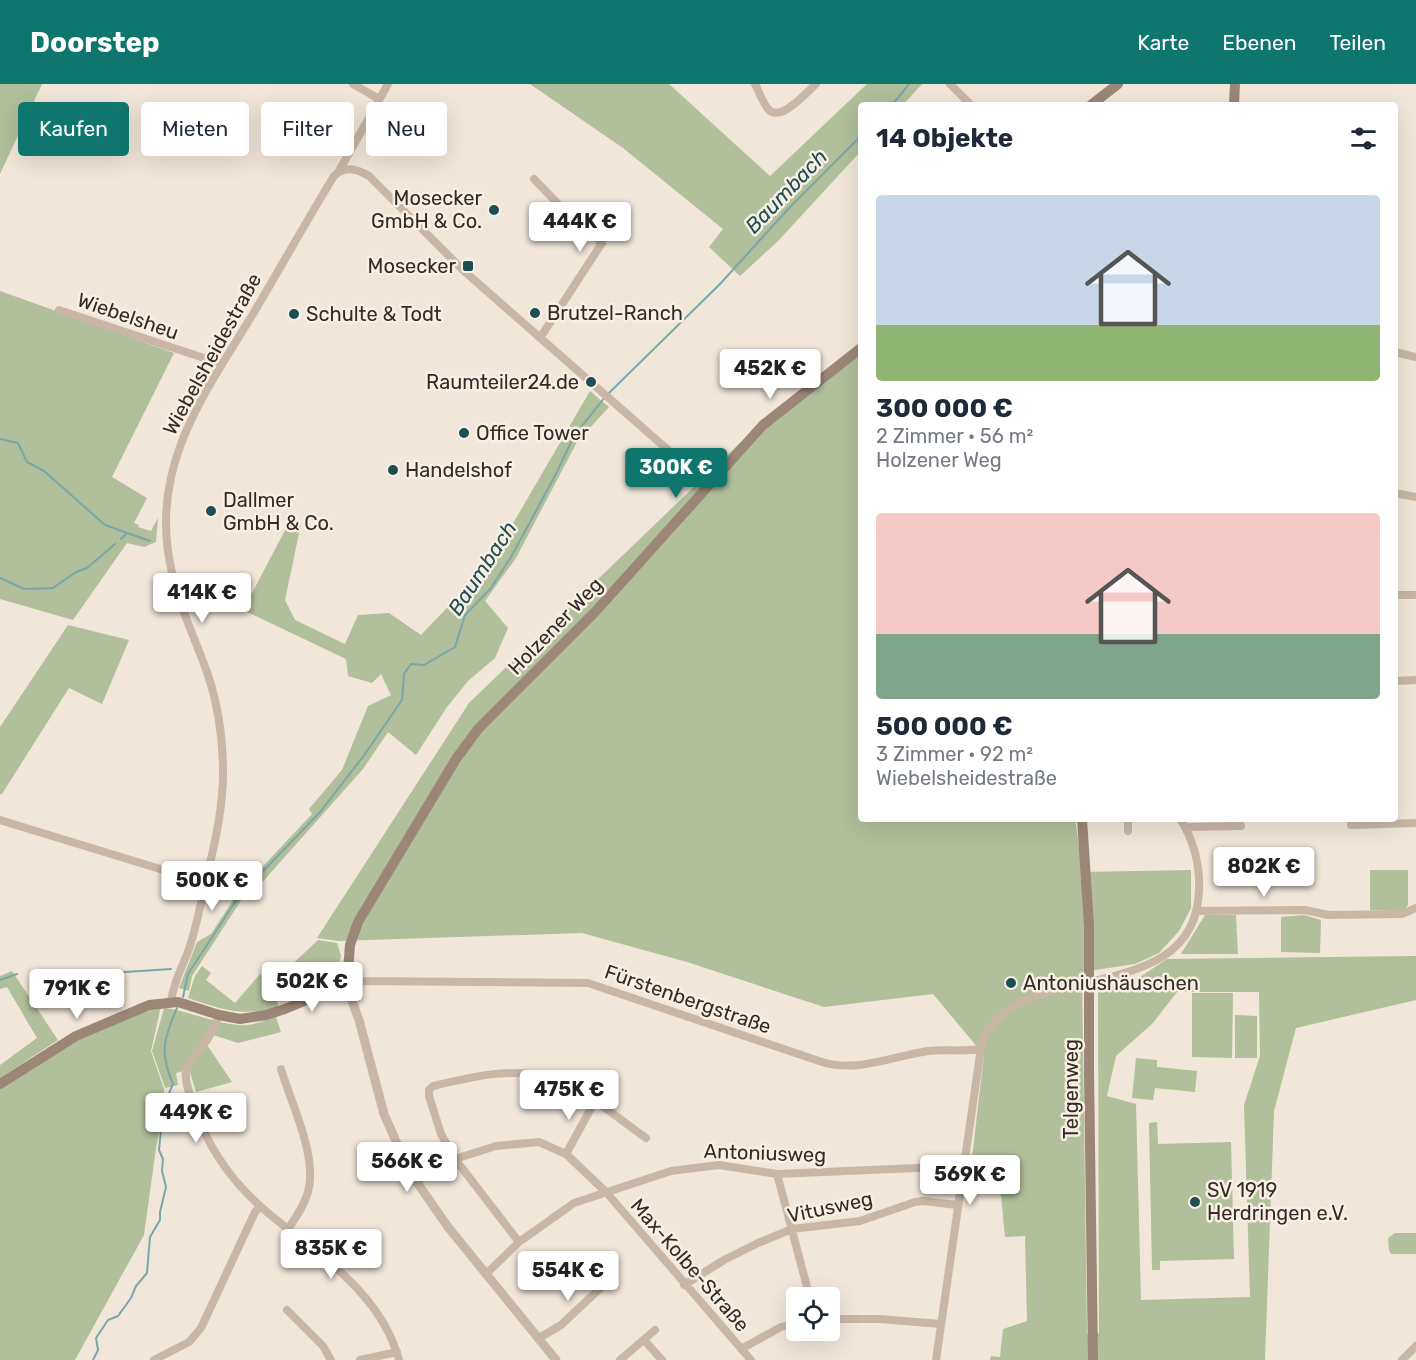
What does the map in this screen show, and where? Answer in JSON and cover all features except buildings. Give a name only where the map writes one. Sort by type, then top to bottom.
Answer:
[{"type":"main road","points":[[1095,102],[1118,84]]},
{"type":"main road","points":[[1233,102],[1236,84]]},
{"type":"main road","name":"Holzener Weg","points":[[344,979],[348,972],[350,945],[358,922],[465,746],[491,716],[595,612],[772,417],[858,350]]},
{"type":"main road","name":"Telgenweg","points":[[1082,822],[1089,926],[1089,1152],[1093,1360]]},
{"type":"main road","points":[[0,1084],[76,1036],[149,1005],[171,1002],[240,1019],[266,1015],[291,1007],[328,991],[344,979]]},
{"type":"street","points":[[353,84],[379,99]]},
{"type":"street","name":"Wiebelsheidestraße","points":[[171,1002],[174,987],[190,947],[206,883],[220,815],[223,783],[222,745],[208,677],[173,578],[166,540],[165,512],[168,483],[178,451],[222,364],[304,225],[339,171],[388,84]]},
{"type":"street","points":[[755,84],[769,110],[774,113],[783,112],[794,105],[816,84]]},
{"type":"street","points":[[950,84],[968,102]]},
{"type":"street","points":[[339,171],[358,170],[369,176],[464,271],[708,485]]},
{"type":"street","points":[[534,179],[561,207],[602,243],[540,338]]},
{"type":"street","name":"Wiebelsheu","points":[[59,310],[222,364]]},
{"type":"street","points":[[1398,353],[1416,357]]},
{"type":"street","points":[[1398,494],[1416,497]]},
{"type":"street","points":[[1398,595],[1416,595]]},
{"type":"street","points":[[1398,681],[1416,680]]},
{"type":"street","points":[[0,820],[206,883]]},
{"type":"street","points":[[1128,822],[1128,831]]},
{"type":"street","points":[[936,1360],[982,1041],[992,1024],[1008,1010],[1044,995],[1126,973],[1168,956],[1185,937],[1197,911],[1200,878],[1186,827],[1182,822]]},
{"type":"street","points":[[1351,825],[1416,823]]},
{"type":"street","points":[[1186,827],[1241,826]]},
{"type":"street","points":[[1197,911],[1305,910],[1328,915],[1402,914],[1416,908]]},
{"type":"street","points":[[344,979],[359,1020],[384,1114],[398,1148],[416,1182],[448,1227],[556,1360]]},
{"type":"street","name":"Fürstenbergstraße","points":[[344,979],[354,981],[588,983],[839,1066],[858,1065],[927,1052],[980,1049]]},
{"type":"street","points":[[219,1015],[213,1031],[189,1062],[186,1071],[187,1083],[203,1131],[231,1175],[260,1206],[336,1268],[370,1302],[387,1326],[398,1356],[360,1360]]},
{"type":"street","points":[[281,1069],[303,1137],[310,1171],[309,1190],[299,1214],[288,1229]]},
{"type":"street","points":[[519,1242],[455,1159],[441,1134],[429,1096],[429,1090],[433,1086],[488,1075],[511,1073],[554,1079],[595,1101],[646,1138]]},
{"type":"street","points":[[416,1182],[455,1159],[496,1146],[538,1142],[566,1154],[595,1101]]},
{"type":"street","name":"Max-Kolbe-Straße","points":[[566,1154],[606,1192],[751,1360]]},
{"type":"street","name":"Antoniusweg","points":[[487,1273],[519,1242],[563,1210],[606,1192],[670,1171],[719,1166],[777,1174],[964,1167]]},
{"type":"street","points":[[777,1174],[807,1287]]},
{"type":"street","name":"Vitusweg","points":[[684,1285],[724,1260],[792,1229],[860,1221],[923,1200],[957,1206]]},
{"type":"street","points":[[154,1360],[189,1342],[201,1328],[255,1212],[260,1206]]},
{"type":"street","points":[[539,1338],[561,1325],[609,1280]]},
{"type":"street","points":[[287,1310],[323,1346],[331,1360]]},
{"type":"street","points":[[840,1319],[879,1319],[941,1324]]},
{"type":"street","points":[[741,1349],[786,1326]]},
{"type":"street","points":[[620,1360],[656,1330]]},
{"type":"street","points":[[644,1340],[662,1360]]},
{"type":"street","points":[[1402,1360],[1416,1346]]},
{"type":"green space","points":[[0,84],[42,84],[34,102],[18,102],[18,135],[0,174]]},
{"type":"green space","points":[[530,84],[669,84],[770,176],[867,84],[922,84],[906,102],[858,102],[858,154],[779,240],[740,276],[709,247],[723,229],[623,148]]},
{"type":"green space","points":[[0,291],[174,353],[112,477],[147,498],[134,523],[139,525],[138,527],[151,531],[158,518],[156,542],[144,547],[127,543],[73,620],[0,599]]},
{"type":"green space","points":[[858,346],[858,822],[1075,822],[1083,872],[1191,870],[1191,908],[1179,931],[1159,953],[1135,964],[1082,972],[1087,1334],[1099,1333],[1098,993],[1108,985],[1140,977],[1167,959],[1416,956],[1416,1000],[1296,1028],[1274,1111],[1265,1360],[990,1360],[991,1356],[1000,1357],[1003,1329],[1027,1321],[1025,1236],[1005,1237],[999,1175],[970,1175],[984,1055],[933,994],[824,1007],[687,962],[582,933],[338,941],[317,938],[469,703],[773,411]],"holes":[[[1177,992],[1259,992],[1260,1056],[1244,1105],[1250,1297],[1141,1300],[1136,1104],[1107,1096],[1116,1056],[1153,1023]]]},
{"type":"green space","points":[[590,391],[609,407],[577,442],[516,558],[485,601],[508,628],[495,658],[468,681],[447,707],[416,755],[388,732],[363,769],[258,887],[242,899],[192,976],[189,991],[179,988],[197,942],[211,934],[237,894],[312,814],[309,809],[342,770],[368,706],[391,695],[381,674],[372,683],[348,676],[346,659],[243,610],[291,519],[301,524],[285,600],[295,620],[345,644],[358,615],[389,613],[421,635],[490,563]]},
{"type":"green space","points":[[68,625],[129,640],[102,704],[69,688],[0,794],[0,727]]},
{"type":"green space","points":[[1370,870],[1408,870],[1408,905],[1403,911],[1370,910]]},
{"type":"green space","points":[[1205,915],[1236,915],[1238,954],[1181,954]]},
{"type":"green space","points":[[1304,915],[1321,920],[1320,953],[1281,952],[1281,917]]},
{"type":"green space","points":[[318,940],[337,943],[341,956],[336,973],[288,999],[279,981],[283,973]]},
{"type":"green space","points":[[202,966],[211,973],[206,980],[235,1003],[260,974],[271,986],[279,1007],[243,1012],[212,1006],[188,998],[195,976]]},
{"type":"green space","points":[[12,971],[58,1040],[0,1078],[0,1065],[37,1038],[7,987],[0,989],[0,976]]},
{"type":"green space","points":[[1192,993],[1233,993],[1232,1058],[1192,1057]]},
{"type":"green space","points":[[161,1006],[151,1051],[164,1089],[165,1106],[156,1148],[144,1235],[75,1360],[0,1360],[0,1089],[78,1040],[117,1021]]},
{"type":"green space","points":[[164,1008],[238,1025],[276,1017],[281,1032],[238,1043],[207,1033],[203,1039],[232,1082],[196,1092],[189,1069],[176,1073],[178,1085],[165,1088],[152,1051]]},
{"type":"green space","points":[[1235,1015],[1257,1016],[1257,1058],[1235,1058]]},
{"type":"green space","points":[[1136,1058],[1157,1060],[1157,1067],[1197,1071],[1195,1092],[1155,1088],[1153,1100],[1132,1098]]},
{"type":"green space","name":"SV 1919 Herdringen e.V.","points":[[1157,1122],[1158,1144],[1231,1142],[1234,1259],[1160,1261],[1160,1270],[1152,1270],[1149,1123]]},
{"type":"green space","points":[[1395,1233],[1416,1233],[1416,1254],[1391,1254],[1388,1238]]},
{"type":"waterway","name":"Baumbach","points":[[894,102],[909,84]]},
{"type":"waterway","name":"Baumbach","points":[[609,393],[720,284],[790,207],[858,139]]},
{"type":"waterway","name":"Baumbach","points":[[183,997],[188,974],[239,896],[321,811],[365,754],[402,700],[404,674],[411,664],[424,665],[455,647],[465,615],[491,588],[511,557],[574,436],[605,397]]},
{"type":"waterway","points":[[0,439],[18,443],[27,462],[44,471],[105,525],[150,541]]},
{"type":"waterway","points":[[121,539],[126,534]]},
{"type":"waterway","points":[[0,578],[24,589],[53,588],[76,572],[87,568],[115,544]]},
{"type":"waterway","points":[[89,980],[125,972],[171,969]]},
{"type":"waterway","points":[[0,980],[17,974]]},
{"type":"waterway","name":"Baumbach","points":[[93,1360],[98,1350],[96,1338],[108,1320],[118,1316],[131,1298],[136,1286],[147,1273],[150,1237],[160,1220],[166,1187],[162,1171],[163,1159],[159,1150],[161,1130],[158,1118],[173,1084],[166,1063],[165,1045],[177,1008]]},
{"type":"place","name":"Mosecker GmbH & Co.","points":[[494,210]]},
{"type":"place","name":"Mosecker","points":[[468,266]]},
{"type":"place","name":"Brutzel-Ranch","points":[[535,313]]},
{"type":"place","name":"Schulte & Todt","points":[[294,314]]},
{"type":"place","name":"Raumteiler24.de","points":[[591,382]]},
{"type":"place","name":"Office Tower","points":[[464,433]]},
{"type":"place","name":"Handelshof","points":[[393,470]]},
{"type":"place","name":"Dallmer GmbH & Co.","points":[[211,511]]},
{"type":"place","name":"Antoniushäuschen","points":[[1011,983]]},
{"type":"place","name":"SV 1919 Herdringen e.V.","points":[[1195,1202]]}]
